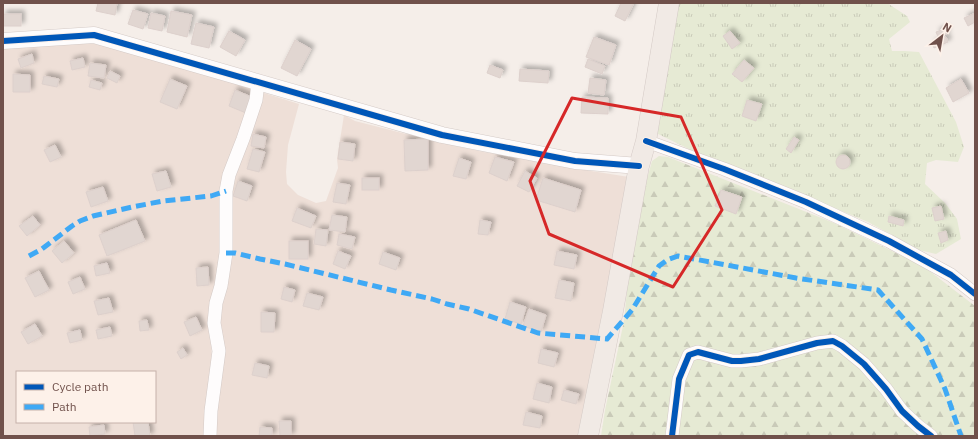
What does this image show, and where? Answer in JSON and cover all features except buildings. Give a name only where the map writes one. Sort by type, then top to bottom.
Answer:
[{"type":"main road","points":[[588,436],[613,311],[639,166],[646,141],[670,3]]},
{"type":"street","points":[[3,41],[94,35],[442,135],[575,161],[639,166]]},
{"type":"street","points":[[210,436],[211,411],[219,351],[214,323],[216,303],[221,286],[226,253],[226,191],[229,175],[256,100],[258,83]]},
{"type":"street","points":[[646,141],[724,169],[806,202],[875,234],[951,275],[975,294]]},
{"type":"street","points":[[672,436],[679,379],[689,355],[698,352],[732,361],[741,361],[759,359],[817,342],[833,341],[842,346],[864,364],[886,389],[902,411],[930,436]]},
{"type":"highlighted area","points":[[572,98],[681,117],[722,210],[673,287],[549,234],[530,181]]},
{"type":"shaded area","points":[[91,43],[253,89],[242,129],[211,329],[212,375],[206,436],[3,436],[3,49]]},
{"type":"shaded area","points":[[261,92],[299,104],[288,145],[286,172],[287,184],[298,195],[316,203],[326,201],[338,168],[337,159],[344,115],[355,121],[406,134],[420,135],[455,146],[629,177],[580,436],[215,436],[219,317],[231,186]]},
{"type":"green space","points":[[678,3],[887,3],[907,16],[910,22],[889,39],[892,51],[919,52],[956,122],[964,147],[958,162],[936,160],[927,163],[925,184],[945,203],[957,219],[961,239],[936,254],[919,250],[868,222],[697,153],[654,132]]},
{"type":"green space","points":[[659,156],[668,157],[834,223],[923,266],[975,306],[975,436],[601,436],[624,321],[628,280],[645,186],[652,161]]},
{"type":"marked path","points":[[29,256],[42,249],[72,226],[93,216],[163,201],[211,196],[226,191]]},
{"type":"marked path","points":[[226,253],[235,253],[285,264],[432,299],[469,309],[538,333],[607,339],[632,310],[659,266],[667,260],[678,256],[796,278],[878,290],[922,339],[945,389],[961,436]]},
{"type":"cycle path","points":[[3,41],[94,35],[442,135],[575,161],[639,166]]},
{"type":"cycle path","points":[[646,141],[724,169],[806,202],[889,241],[951,275],[975,294]]},
{"type":"cycle path","points":[[672,436],[679,379],[689,355],[698,352],[732,361],[741,361],[759,359],[817,343],[833,341],[842,346],[864,364],[886,389],[902,411],[931,436]]}]
